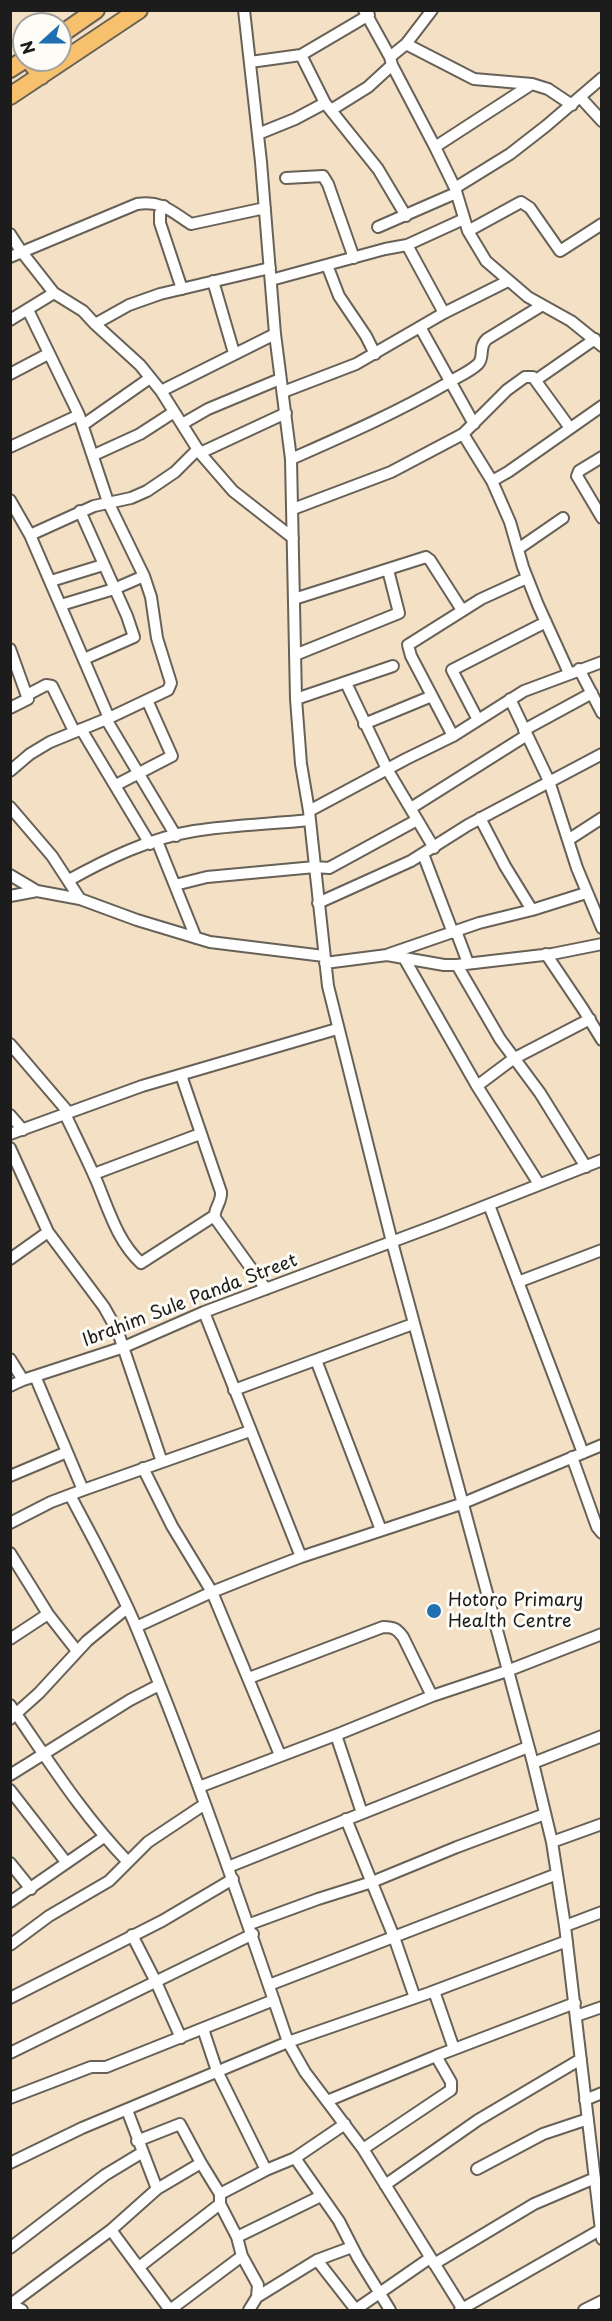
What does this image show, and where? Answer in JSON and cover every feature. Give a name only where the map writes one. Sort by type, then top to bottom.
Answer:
[{"type":"main road","points":[[72,27],[96,10]]},
{"type":"main road","points":[[10,96],[139,10]]},
{"type":"main road","points":[[38,72],[41,76]]},
{"type":"street","points":[[70,1495],[136,1627],[159,1684],[233,1879],[288,2042],[296,2059],[363,2149],[461,2309],[601,2235],[575,2003],[552,1842],[533,1763],[413,1324],[337,1029],[324,960],[310,815],[301,764],[296,699],[291,459],[274,334],[265,208],[244,10]]},
{"type":"street","points":[[258,134],[328,107],[368,87],[406,44],[430,11]]},
{"type":"street","points":[[250,62],[301,55],[366,13],[435,147],[455,191],[468,231],[486,261],[541,306],[571,321],[598,342],[536,380]]},
{"type":"street","points":[[406,44],[474,79],[532,84],[548,89],[572,105]]},
{"type":"street","points":[[301,55],[328,107],[378,169],[406,216]]},
{"type":"street","points":[[378,226],[406,216],[455,191],[510,154],[602,78]]},
{"type":"street","points":[[435,147],[532,84]]},
{"type":"street","points":[[580,97],[600,117]]},
{"type":"street","points":[[286,178],[323,176],[328,184],[354,258]]},
{"type":"street","points":[[10,257],[137,204],[151,202],[164,206],[191,224],[265,208]]},
{"type":"street","points":[[468,231],[521,202],[530,208],[560,251],[602,224]]},
{"type":"street","points":[[164,206],[160,213],[160,223],[182,289]]},
{"type":"street","points":[[271,280],[407,245],[464,219]]},
{"type":"street","points":[[10,234],[54,293],[83,311],[140,366],[160,391],[199,451],[233,491],[293,538]]},
{"type":"street","points":[[407,245],[444,313]]},
{"type":"street","points":[[327,265],[339,296],[366,336],[375,354]]},
{"type":"street","points":[[95,324],[129,305],[182,289],[270,268]]},
{"type":"street","points":[[283,392],[375,354],[444,313],[508,280]]},
{"type":"street","points":[[213,281],[234,354]]},
{"type":"street","points":[[10,320],[54,293]]},
{"type":"street","points":[[291,459],[418,400],[478,364],[481,347],[487,339],[541,306]]},
{"type":"street","points":[[10,771],[30,754],[168,690],[171,683],[157,638],[151,597],[144,576],[108,502],[81,420],[28,310]]},
{"type":"street","points":[[420,327],[474,424]]},
{"type":"street","points":[[160,391],[274,334]]},
{"type":"street","points":[[10,374],[48,354]]},
{"type":"street","points":[[292,509],[391,472],[463,434],[507,390],[525,377],[530,376],[536,380],[570,428]]},
{"type":"street","points":[[10,447],[81,420],[150,378]]},
{"type":"street","points":[[182,424],[208,409],[280,379]]},
{"type":"street","points":[[492,481],[602,406]]},
{"type":"street","points":[[94,455],[140,434],[174,412]]},
{"type":"street","points":[[30,535],[80,511],[108,502],[131,498],[147,491],[175,472],[199,451],[286,413]]},
{"type":"street","points":[[463,434],[492,481],[510,522],[527,578],[546,622],[574,671],[592,693],[602,713]]},
{"type":"street","points":[[602,457],[579,471],[577,476],[602,518]]},
{"type":"street","points":[[10,500],[30,535],[51,581],[107,719],[176,836]]},
{"type":"street","points":[[80,511],[134,637],[84,658]]},
{"type":"street","points":[[518,549],[563,518]]},
{"type":"street","points":[[294,599],[427,558],[462,610]]},
{"type":"street","points":[[51,581],[103,565]]},
{"type":"street","points":[[295,655],[399,613],[388,570]]},
{"type":"street","points":[[61,605],[114,589],[144,576]]},
{"type":"street","points":[[453,736],[408,645],[481,599],[527,578]]},
{"type":"street","points":[[478,720],[452,670],[546,622]]},
{"type":"street","points":[[10,649],[14,666],[27,695],[25,702],[10,708]]},
{"type":"street","points":[[69,880],[108,859],[153,842],[192,831],[310,815],[387,769],[453,736],[524,691],[602,662]]},
{"type":"street","points":[[296,699],[393,666]]},
{"type":"street","points":[[346,683],[387,769],[434,848]]},
{"type":"street","points":[[27,695],[46,685],[52,686],[78,730],[153,842],[175,885],[196,938]]},
{"type":"street","points":[[411,808],[592,693]]},
{"type":"street","points":[[364,724],[432,696]]},
{"type":"street","points":[[510,699],[549,781],[586,893],[602,928]]},
{"type":"street","points":[[116,785],[172,756],[147,700]]},
{"type":"street","points":[[318,903],[423,854],[480,818],[602,754]]},
{"type":"street","points":[[10,807],[69,880],[80,899]]},
{"type":"street","points":[[480,818],[531,910]]},
{"type":"street","points":[[568,840],[602,818]]},
{"type":"street","points":[[175,885],[207,877],[335,866],[417,820]]},
{"type":"street","points":[[423,854],[454,932],[462,964],[513,1059],[540,1093],[586,1167]]},
{"type":"street","points":[[10,875],[37,891],[80,899],[137,920],[210,942],[324,960],[387,955],[454,932],[586,893]]},
{"type":"street","points":[[10,896],[37,891]]},
{"type":"street","points":[[387,955],[444,965],[546,954],[602,944]]},
{"type":"street","points":[[546,954],[602,1040]]},
{"type":"street","points":[[404,958],[477,1086],[539,1184]]},
{"type":"street","points":[[477,1086],[513,1059],[590,1019]]},
{"type":"street","points":[[10,1134],[142,1086],[337,1029]]},
{"type":"street","points":[[10,1044],[15,1056],[67,1114],[116,1229],[124,1244],[141,1263],[214,1216],[221,1197],[181,1075]]},
{"type":"street","points":[[10,1115],[22,1130]]},
{"type":"street","points":[[94,1174],[200,1134]]},
{"type":"street","points":[[10,1148],[48,1232],[104,1307],[124,1347],[162,1462]]},
{"type":"street","name":"Ibrahim Sule Panda Street","points":[[10,1386],[124,1347],[204,1312],[602,1160]]},
{"type":"street","points":[[489,1205],[578,1455],[597,1527],[602,1533]]},
{"type":"street","points":[[214,1216],[266,1289]]},
{"type":"street","points":[[10,1259],[48,1232]]},
{"type":"street","points":[[518,1282],[601,1251]]},
{"type":"street","points":[[204,1312],[249,1431],[301,1557]]},
{"type":"street","points":[[234,1390],[413,1324]]},
{"type":"street","points":[[10,1359],[22,1380]]},
{"type":"street","points":[[316,1360],[381,1530]]},
{"type":"street","points":[[35,1376],[83,1490]]},
{"type":"street","points":[[10,1523],[51,1502],[249,1431]]},
{"type":"street","points":[[136,1627],[212,1592],[301,1557],[461,1504],[602,1445]]},
{"type":"street","points":[[10,1476],[67,1452]]},
{"type":"street","points":[[143,1468],[172,1526],[212,1592],[280,1755]]},
{"type":"street","points":[[10,1553],[48,1614],[77,1651]]},
{"type":"street","points":[[14,1717],[77,1651],[127,1608]]},
{"type":"street","points":[[10,1639],[48,1614]]},
{"type":"street","points":[[249,1678],[384,1627],[392,1627],[398,1629],[403,1637],[432,1696]]},
{"type":"street","points":[[199,1787],[432,1696],[507,1671],[602,1634]]},
{"type":"street","points":[[10,1775],[159,1684]]},
{"type":"street","points":[[10,1705],[14,1717],[104,1837],[128,1862]]},
{"type":"street","points":[[336,1735],[362,1813]]},
{"type":"street","points":[[533,1763],[602,1736]]},
{"type":"street","points":[[228,1867],[528,1747]]},
{"type":"street","points":[[10,1790],[66,1862]]},
{"type":"street","points":[[10,1945],[49,1916],[109,1881],[148,1842],[205,1804]]},
{"type":"street","points":[[10,2053],[156,1982],[251,1929],[318,1899],[372,1882],[545,1814]]},
{"type":"street","points":[[346,1819],[394,1936],[415,1998]]},
{"type":"street","points":[[552,1842],[602,1824]]},
{"type":"street","points":[[10,1902],[104,1837]]},
{"type":"street","points":[[10,1863],[31,1888]]},
{"type":"street","points":[[270,1985],[557,1874]]},
{"type":"street","points":[[10,1998],[162,1921],[233,1879]]},
{"type":"street","points":[[565,1926],[602,1912]]},
{"type":"street","points":[[132,1935],[181,2038]]},
{"type":"street","points":[[10,2163],[82,2128],[288,2042],[415,1998],[567,1941]]},
{"type":"street","points":[[434,1991],[454,2049]]},
{"type":"street","points":[[10,2098],[91,2067],[106,2067],[274,2000]]},
{"type":"street","points":[[327,2101],[575,2003]]},
{"type":"street","points":[[576,2016],[602,2007]]},
{"type":"street","points":[[203,2029],[217,2071],[266,2170]]},
{"type":"street","points":[[363,2149],[451,2090],[451,2082],[436,2056]]},
{"type":"street","points":[[385,2185],[478,2120],[581,2059]]},
{"type":"street","points":[[585,2100],[602,2093]]},
{"type":"street","points":[[126,2110],[157,2189]]},
{"type":"street","points":[[477,2169],[543,2134],[588,2119]]},
{"type":"street","points":[[137,2141],[180,2124],[220,2199],[237,2237],[242,2256],[258,2285],[257,2297]]},
{"type":"street","points":[[139,2267],[220,2199],[266,2170],[295,2158],[345,2124]]},
{"type":"street","points":[[10,2248],[113,2169],[143,2152]]},
{"type":"street","points":[[295,2158],[339,2221],[378,2293],[390,2310]]},
{"type":"street","points":[[21,2310],[11,2304],[111,2230],[157,2189],[201,2163]]},
{"type":"street","points":[[317,2260],[355,2310],[378,2293],[432,2261],[534,2204],[595,2178]]},
{"type":"street","points":[[237,2237],[321,2196]]},
{"type":"street","points":[[111,2230],[170,2310],[242,2256]]},
{"type":"street","points":[[249,2310],[257,2297],[317,2260],[352,2247]]},
{"type":"street","points":[[584,2310],[602,2301]]},
{"type":"place","name":"Hotoro Primary Health Centre","points":[[434,1611]]}]
